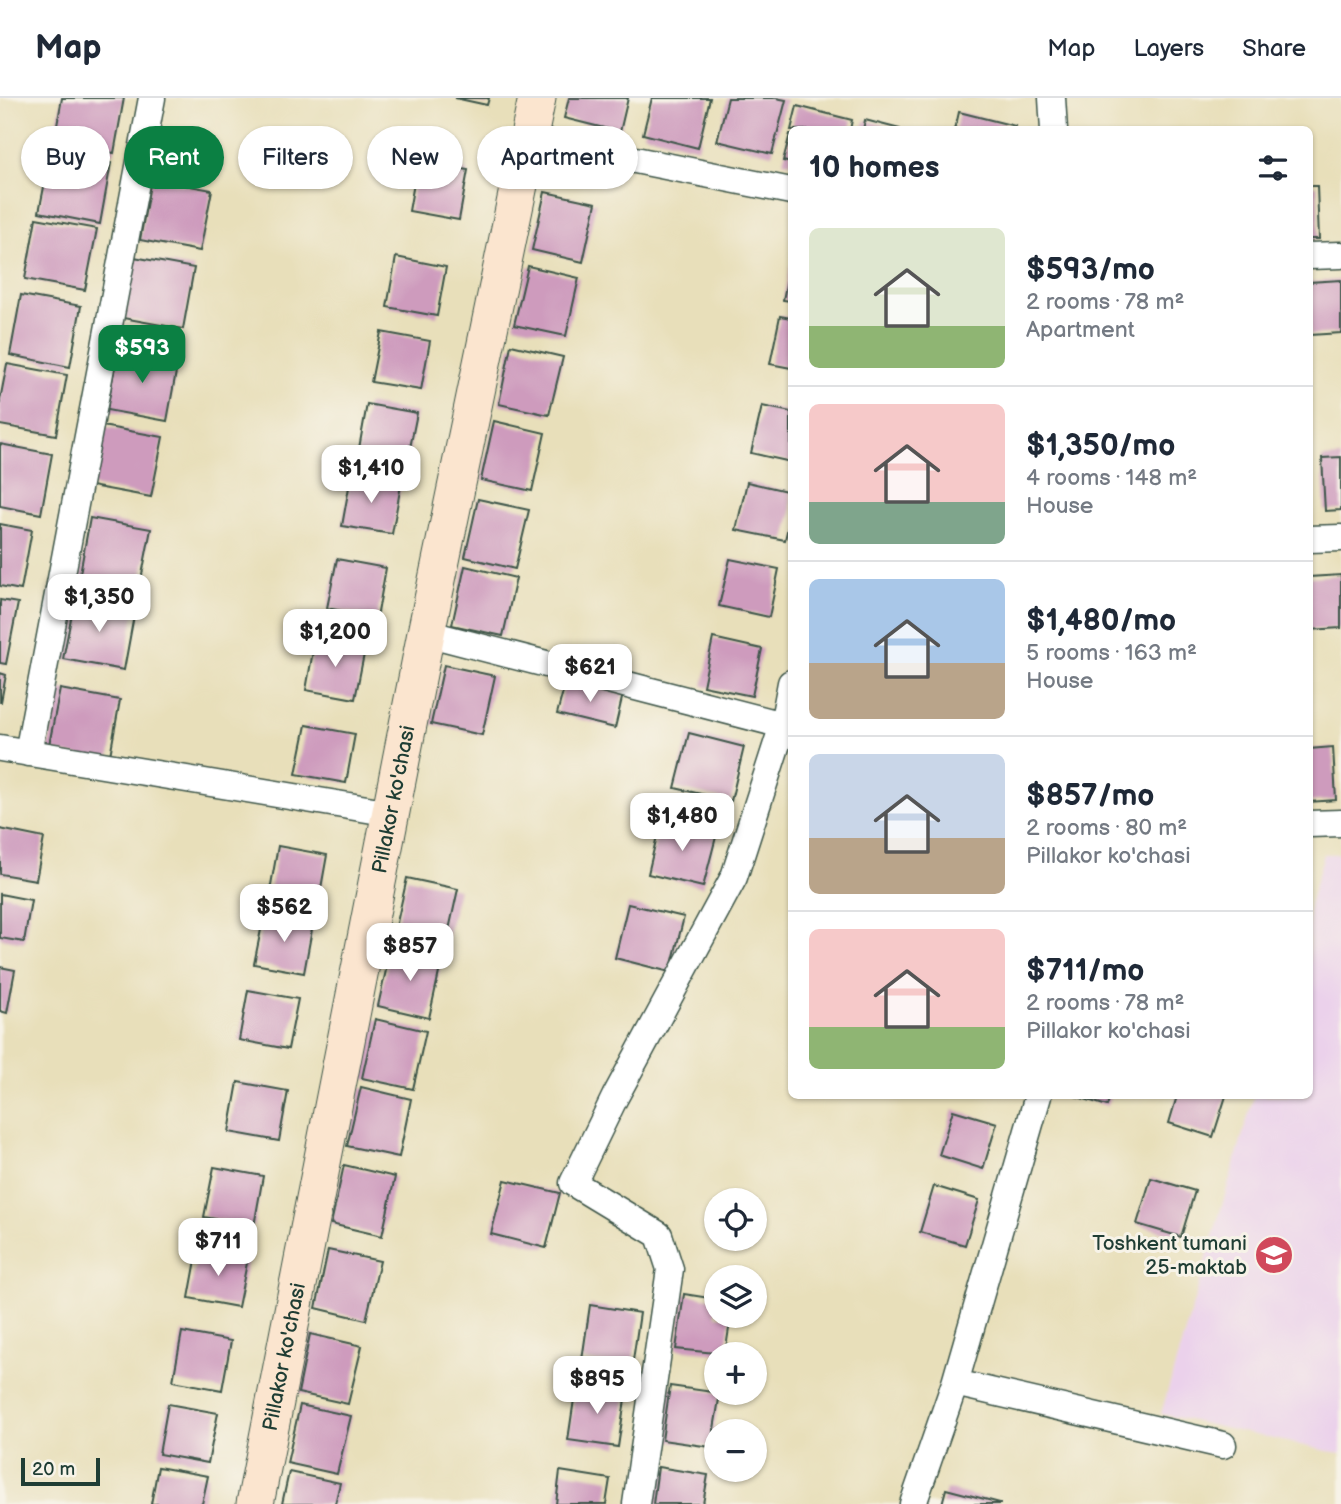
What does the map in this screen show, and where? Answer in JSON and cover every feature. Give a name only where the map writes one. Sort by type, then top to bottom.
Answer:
[{"type":"street","points":[[28,753],[152,98]]},
{"type":"street","name":"Pillakor ko'chasi","points":[[532,126],[537,98]]},
{"type":"street","points":[[1052,98],[1054,126]]},
{"type":"street","points":[[638,161],[788,190]]},
{"type":"street","name":"Pillakor ko'chasi","points":[[255,1504],[426,633],[519,189]]},
{"type":"street","points":[[1313,256],[1341,255]]},
{"type":"street","points":[[1313,539],[1341,538]]},
{"type":"street","points":[[426,633],[787,727],[734,877],[615,1097],[573,1183],[659,1235],[670,1269],[636,1504]]},
{"type":"street","points":[[0,749],[391,813]]},
{"type":"street","points":[[1313,824],[1341,823]]},
{"type":"street","points":[[913,1504],[955,1383],[1037,1099]]},
{"type":"street","points":[[955,1383],[1223,1445]]},
{"type":"shaded area","name":"Toshkent tumani 25-maktab","points":[[1324,854],[1341,854],[1341,1454],[1161,1414],[1253,1099],[1313,1099],[1313,891]]},
{"type":"building","points":[[62,98],[124,98],[114,153],[110,152],[110,126],[57,126]]},
{"type":"building","points":[[455,98],[489,98],[487,105]]},
{"type":"building","points":[[569,98],[628,98],[621,126],[596,126],[564,118]]},
{"type":"building","points":[[652,98],[710,98],[698,148],[643,134]]},
{"type":"building","points":[[728,98],[786,100],[772,154],[717,141]]},
{"type":"building","points":[[797,106],[852,120],[851,126],[792,126]]},
{"type":"building","points":[[959,112],[1015,126],[956,126]]},
{"type":"building","points":[[865,120],[888,126],[864,126]]},
{"type":"building","points":[[788,142],[788,162],[783,161]]},
{"type":"building","points":[[463,169],[468,170],[459,220],[409,211],[413,189],[463,189]]},
{"type":"building","points":[[1313,186],[1317,186],[1319,239],[1313,239]]},
{"type":"building","points":[[44,189],[106,189],[100,224],[39,212]]},
{"type":"building","points":[[149,189],[212,190],[200,251],[140,240]]},
{"type":"building","points":[[545,192],[596,203],[583,262],[532,250]]},
{"type":"building","points":[[36,218],[97,229],[85,290],[25,279]]},
{"type":"building","points":[[134,257],[194,268],[183,329],[123,318]]},
{"type":"building","points":[[396,257],[446,267],[437,316],[387,307]]},
{"type":"building","points":[[528,266],[579,278],[566,336],[514,325]]},
{"type":"building","points":[[788,276],[788,301],[783,300]]},
{"type":"building","points":[[1341,280],[1341,333],[1313,335],[1313,282]]},
{"type":"building","points":[[21,295],[81,306],[70,367],[10,355]]},
{"type":"building","points":[[780,316],[788,317],[788,367],[770,364]]},
{"type":"building","points":[[381,332],[430,341],[421,390],[371,382]]},
{"type":"building","points":[[511,345],[563,357],[549,415],[499,404]]},
{"type":"building","points":[[118,349],[178,361],[167,421],[107,410]]},
{"type":"building","points":[[7,364],[67,375],[56,435],[0,425],[0,400]]},
{"type":"building","points":[[367,404],[417,413],[407,463],[358,454]]},
{"type":"building","points":[[762,406],[788,411],[788,461],[751,453]]},
{"type":"building","points":[[494,421],[545,433],[532,491],[481,480]]},
{"type":"building","points":[[102,426],[163,437],[151,497],[91,486]]},
{"type":"building","points":[[0,444],[52,454],[41,514],[0,506]]},
{"type":"building","points":[[1341,457],[1341,510],[1325,511],[1322,458]]},
{"type":"building","points":[[351,476],[401,485],[392,534],[342,526]]},
{"type":"building","points":[[747,482],[788,491],[788,527],[785,540],[736,530]]},
{"type":"building","points":[[478,499],[529,510],[515,569],[465,557]]},
{"type":"building","points":[[90,518],[151,529],[139,590],[79,579]]},
{"type":"building","points":[[0,524],[32,530],[21,590],[0,586]]},
{"type":"building","points":[[337,559],[386,568],[377,618],[327,608]]},
{"type":"building","points":[[730,559],[779,569],[769,617],[719,606]]},
{"type":"building","points":[[465,566],[516,578],[503,636],[452,625]]},
{"type":"building","points":[[1341,575],[1341,628],[1313,630],[1313,577]]},
{"type":"building","points":[[75,598],[135,610],[124,670],[63,659]]},
{"type":"building","points":[[0,600],[18,603],[6,664],[0,663]]},
{"type":"building","points":[[713,638],[762,649],[752,696],[703,686]]},
{"type":"building","points":[[315,640],[365,649],[355,699],[306,690]]},
{"type":"building","points":[[444,665],[495,676],[482,735],[431,724]]},
{"type":"building","points":[[0,673],[6,675],[1,702],[0,702]]},
{"type":"building","points":[[566,680],[623,694],[615,728],[557,714]]},
{"type":"building","points":[[60,689],[120,700],[109,761],[48,750]]},
{"type":"building","points":[[306,725],[355,734],[346,783],[296,774]]},
{"type":"building","points":[[689,733],[744,747],[731,801],[675,788]]},
{"type":"building","points":[[1333,747],[1336,800],[1313,802],[1313,749]]},
{"type":"building","points":[[661,819],[717,833],[703,887],[648,874]]},
{"type":"building","points":[[0,829],[44,838],[36,880],[0,874]]},
{"type":"building","points":[[278,846],[327,855],[318,905],[269,896]]},
{"type":"building","points":[[407,878],[458,889],[445,948],[394,936]]},
{"type":"building","points":[[0,894],[31,900],[24,942],[0,938]]},
{"type":"building","points":[[628,904],[684,917],[670,972],[615,958]]},
{"type":"building","points":[[264,915],[313,924],[304,973],[254,964]]},
{"type":"building","points":[[391,948],[442,959],[429,1018],[378,1006]]},
{"type":"building","points":[[0,967],[15,970],[7,1013],[0,1011]]},
{"type":"building","points":[[248,990],[298,999],[288,1049],[239,1040]]},
{"type":"building","points":[[375,1019],[426,1031],[413,1089],[362,1078]]},
{"type":"building","points":[[238,1082],[288,1091],[279,1141],[229,1132]]},
{"type":"building","points":[[361,1087],[411,1099],[399,1157],[347,1146]]},
{"type":"building","points":[[1085,1099],[1109,1099],[1107,1106]]},
{"type":"building","points":[[1176,1099],[1225,1099],[1213,1137],[1169,1123]]},
{"type":"building","points":[[953,1110],[997,1123],[983,1169],[939,1155]]},
{"type":"building","points":[[344,1165],[395,1177],[382,1236],[331,1224]]},
{"type":"building","points":[[214,1167],[263,1176],[254,1226],[204,1217]]},
{"type":"building","points":[[1151,1178],[1195,1191],[1181,1237],[1137,1224]]},
{"type":"building","points":[[505,1180],[560,1193],[546,1248],[491,1234]]},
{"type":"building","points":[[934,1186],[979,1200],[965,1245],[920,1232]]},
{"type":"building","points":[[198,1249],[248,1258],[238,1307],[189,1298]]},
{"type":"building","points":[[328,1250],[380,1261],[366,1320],[316,1308]]},
{"type":"building","points":[[684,1294],[704,1297],[704,1328],[729,1328],[727,1342],[704,1342],[704,1352],[676,1349]]},
{"type":"building","points":[[590,1305],[640,1313],[632,1367],[582,1360]]},
{"type":"building","points":[[182,1332],[231,1341],[222,1390],[173,1381]]},
{"type":"building","points":[[310,1334],[362,1346],[348,1404],[298,1393]]},
{"type":"building","points":[[576,1386],[626,1393],[618,1447],[568,1440]]},
{"type":"building","points":[[670,1386],[704,1391],[704,1405],[718,1405],[716,1419],[704,1419],[704,1446],[662,1440]]},
{"type":"building","points":[[168,1404],[218,1413],[208,1463],[159,1454]]},
{"type":"building","points":[[300,1405],[351,1416],[337,1474],[287,1463]]},
{"type":"building","points":[[158,1467],[208,1476],[202,1504],[151,1504]]},
{"type":"building","points":[[658,1467],[704,1474],[704,1482],[707,1482],[703,1504],[653,1504]]},
{"type":"building","points":[[560,1471],[610,1479],[606,1504],[556,1504]]},
{"type":"building","points":[[289,1472],[340,1483],[335,1504],[282,1504]]},
{"type":"building","points":[[946,1489],[1000,1503],[1000,1504],[942,1504]]},
{"type":"place","name":"Toshkent tumani 25-maktab","points":[[1274,1255]]}]
